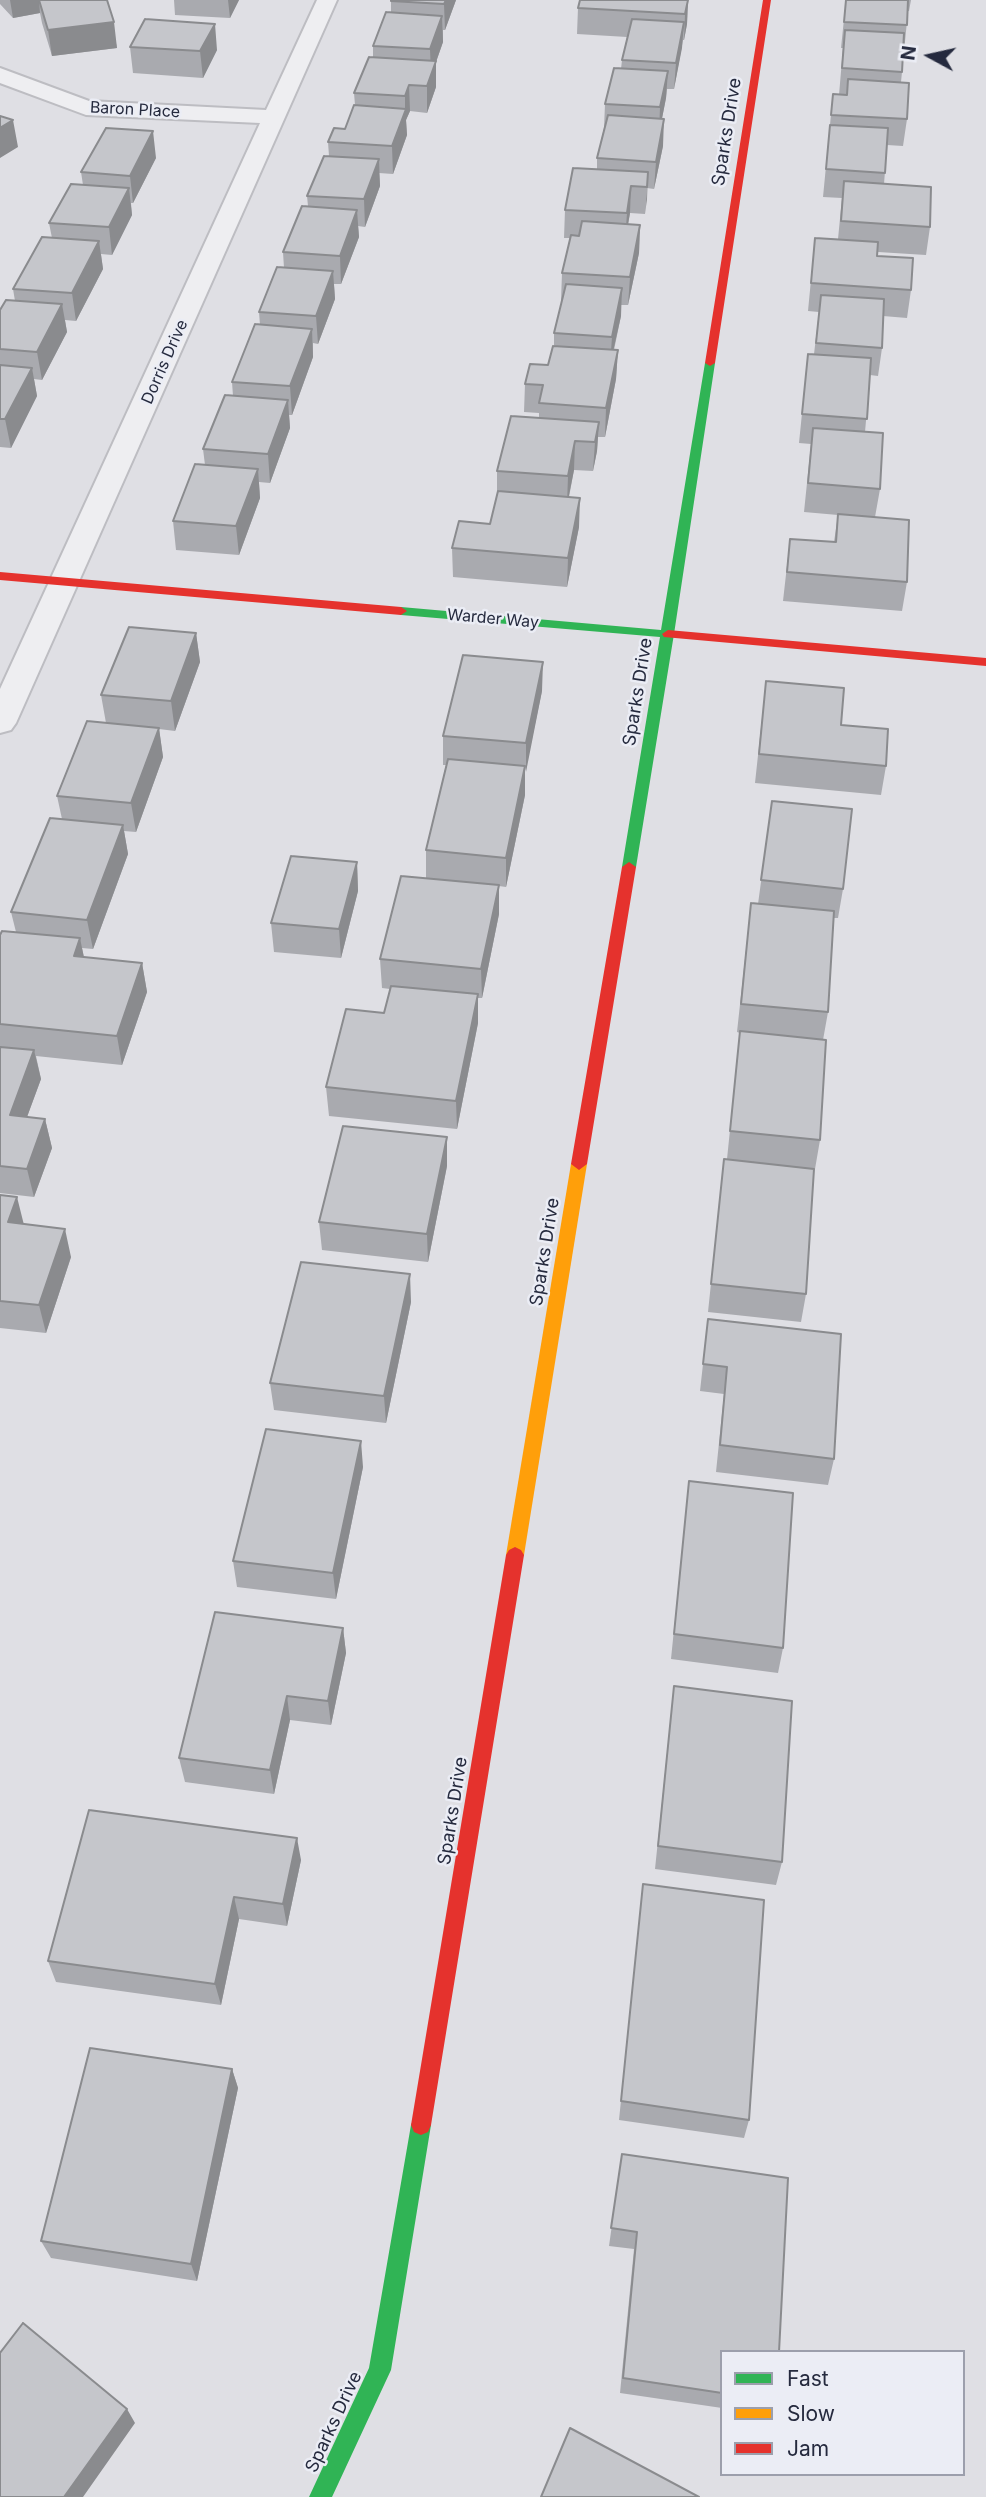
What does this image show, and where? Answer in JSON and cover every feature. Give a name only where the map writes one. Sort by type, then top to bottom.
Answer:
[{"type":"street","name":"Dorris Drive","points":[[0,723],[327,0]]},
{"type":"street","name":"Sparks Drive","points":[[320,2497],[380,2371],[667,635],[767,0]]},
{"type":"street","name":"Baron Place","points":[[0,75],[86,108],[275,117]]},
{"type":"street","name":"Warder Way","points":[[0,576],[986,662]]},
{"type":"building","points":[[39,0],[107,0],[114,22],[48,30]]},
{"type":"building","points":[[391,0],[446,0],[444,4]]},
{"type":"building","points":[[580,0],[688,0],[685,14],[578,8]]},
{"type":"building","points":[[846,0],[908,0],[907,25],[844,22]]},
{"type":"building","points":[[386,12],[442,16],[430,49],[373,46]]},
{"type":"building","points":[[145,19],[215,24],[200,51],[130,47]]},
{"type":"building","points":[[632,19],[684,22],[676,63],[622,60]]},
{"type":"building","points":[[845,30],[904,33],[902,72],[842,68]]},
{"type":"building","points":[[369,57],[436,61],[427,86],[409,85],[405,96],[354,93]]},
{"type":"building","points":[[614,68],[668,71],[660,107],[605,104]]},
{"type":"building","points":[[848,79],[909,83],[907,119],[831,115],[833,94],[847,95]]},
{"type":"building","points":[[354,105],[406,109],[392,146],[328,142],[334,128],[345,129]]},
{"type":"building","points":[[608,115],[664,119],[656,162],[597,158]]},
{"type":"building","points":[[0,116],[13,120],[0,128]]},
{"type":"building","points":[[830,125],[888,128],[885,173],[826,169]]},
{"type":"building","points":[[106,128],[153,131],[130,176],[81,172]]},
{"type":"building","points":[[324,156],[379,159],[364,199],[307,196]]},
{"type":"building","points":[[573,168],[648,172],[647,187],[631,186],[627,213],[565,210]]},
{"type":"building","points":[[844,181],[931,187],[930,227],[841,221]]},
{"type":"building","points":[[71,184],[129,188],[109,227],[49,223]]},
{"type":"building","points":[[302,206],[357,210],[340,256],[283,252]]},
{"type":"building","points":[[582,221],[640,225],[630,277],[562,273],[571,235],[579,236]]},
{"type":"building","points":[[42,237],[99,241],[72,293],[13,289]]},
{"type":"building","points":[[815,238],[878,242],[877,256],[913,258],[911,290],[811,283]]},
{"type":"building","points":[[277,267],[333,271],[316,316],[259,312]]},
{"type":"building","points":[[566,284],[622,288],[612,337],[554,333]]},
{"type":"building","points":[[821,295],[884,299],[882,348],[816,343]]},
{"type":"building","points":[[6,300],[62,304],[37,352],[0,349],[0,310]]},
{"type":"building","points":[[255,324],[312,329],[290,386],[232,382]]},
{"type":"building","points":[[553,346],[618,350],[606,408],[539,403],[543,385],[525,384],[530,364],[548,365]]},
{"type":"building","points":[[808,354],[871,358],[867,419],[802,414]]},
{"type":"building","points":[[0,365],[32,368],[5,419],[0,419]]},
{"type":"building","points":[[225,395],[288,400],[268,454],[203,449]]},
{"type":"building","points":[[511,416],[599,422],[595,442],[575,441],[568,476],[497,471]]},
{"type":"building","points":[[813,428],[883,433],[880,489],[808,483]]},
{"type":"building","points":[[195,464],[258,469],[236,526],[173,521]]},
{"type":"building","points":[[498,491],[580,498],[568,558],[452,548],[459,521],[490,524]]},
{"type":"building","points":[[838,514],[909,520],[907,582],[787,572],[790,539],[836,542]]},
{"type":"building","points":[[129,627],[196,633],[171,701],[101,695]]},
{"type":"building","points":[[463,655],[543,662],[526,743],[443,736]]},
{"type":"building","points":[[766,681],[844,688],[841,725],[888,729],[886,766],[759,754]]},
{"type":"building","points":[[87,721],[159,728],[131,803],[57,796]]},
{"type":"building","points":[[448,759],[525,766],[506,858],[426,850]]},
{"type":"building","points":[[772,801],[852,809],[843,889],[761,880]]},
{"type":"building","points":[[50,818],[123,825],[87,920],[11,912]]},
{"type":"building","points":[[291,856],[357,862],[339,929],[271,923]]},
{"type":"building","points":[[401,876],[499,885],[481,969],[380,959]]},
{"type":"building","points":[[751,903],[834,911],[828,1012],[741,1004]]},
{"type":"building","points":[[2,931],[80,938],[74,956],[142,963],[117,1036],[0,1024]]},
{"type":"building","points":[[391,986],[478,994],[456,1101],[326,1087],[346,1009],[384,1013]]},
{"type":"building","points":[[740,1031],[826,1040],[820,1140],[730,1131]]},
{"type":"building","points":[[0,1047],[34,1050],[10,1115],[45,1119],[27,1169],[0,1166]]},
{"type":"building","points":[[343,1126],[447,1137],[427,1234],[319,1222]]},
{"type":"building","points":[[724,1159],[814,1169],[806,1294],[711,1284]]},
{"type":"building","points":[[0,1195],[17,1197],[8,1222],[65,1229],[39,1305],[0,1301]]},
{"type":"building","points":[[301,1262],[410,1274],[384,1396],[270,1383]]},
{"type":"building","points":[[708,1319],[841,1334],[834,1459],[720,1445],[727,1367],[703,1364]]},
{"type":"building","points":[[266,1429],[361,1441],[333,1573],[233,1561]]},
{"type":"building","points":[[689,1481],[793,1493],[783,1648],[674,1634]]},
{"type":"building","points":[[215,1612],[343,1628],[328,1701],[287,1696],[270,1770],[179,1758]]},
{"type":"building","points":[[674,1686],[792,1701],[782,1862],[658,1846]]},
{"type":"building","points":[[89,1810],[297,1838],[283,1904],[234,1897],[215,1984],[48,1961]]},
{"type":"building","points":[[643,1884],[764,1900],[749,2120],[621,2101]]},
{"type":"building","points":[[90,2048],[232,2069],[191,2264],[41,2241]]},
{"type":"building","points":[[622,2154],[788,2178],[779,2350],[720,2350],[720,2393],[623,2378],[637,2232],[611,2228]]},
{"type":"building","points":[[23,2323],[127,2409],[64,2497],[0,2497],[0,2353]]},
{"type":"building","points":[[570,2428],[699,2497],[541,2497]]},
{"type":"traffic: fast","points":[[629,867],[710,363]]},
{"type":"traffic: fast","points":[[401,611],[668,634]]},
{"type":"traffic: fast","points":[[320,2497],[380,2370],[421,2125]]},
{"type":"traffic: slow","points":[[515,1555],[579,1164]]},
{"type":"traffic: jam","points":[[710,363],[767,0]]},
{"type":"traffic: jam","points":[[0,576],[401,611]]},
{"type":"traffic: jam","points":[[668,634],[986,662]]},
{"type":"traffic: jam","points":[[579,1164],[629,867]]},
{"type":"traffic: jam","points":[[421,2125],[515,1555]]}]
